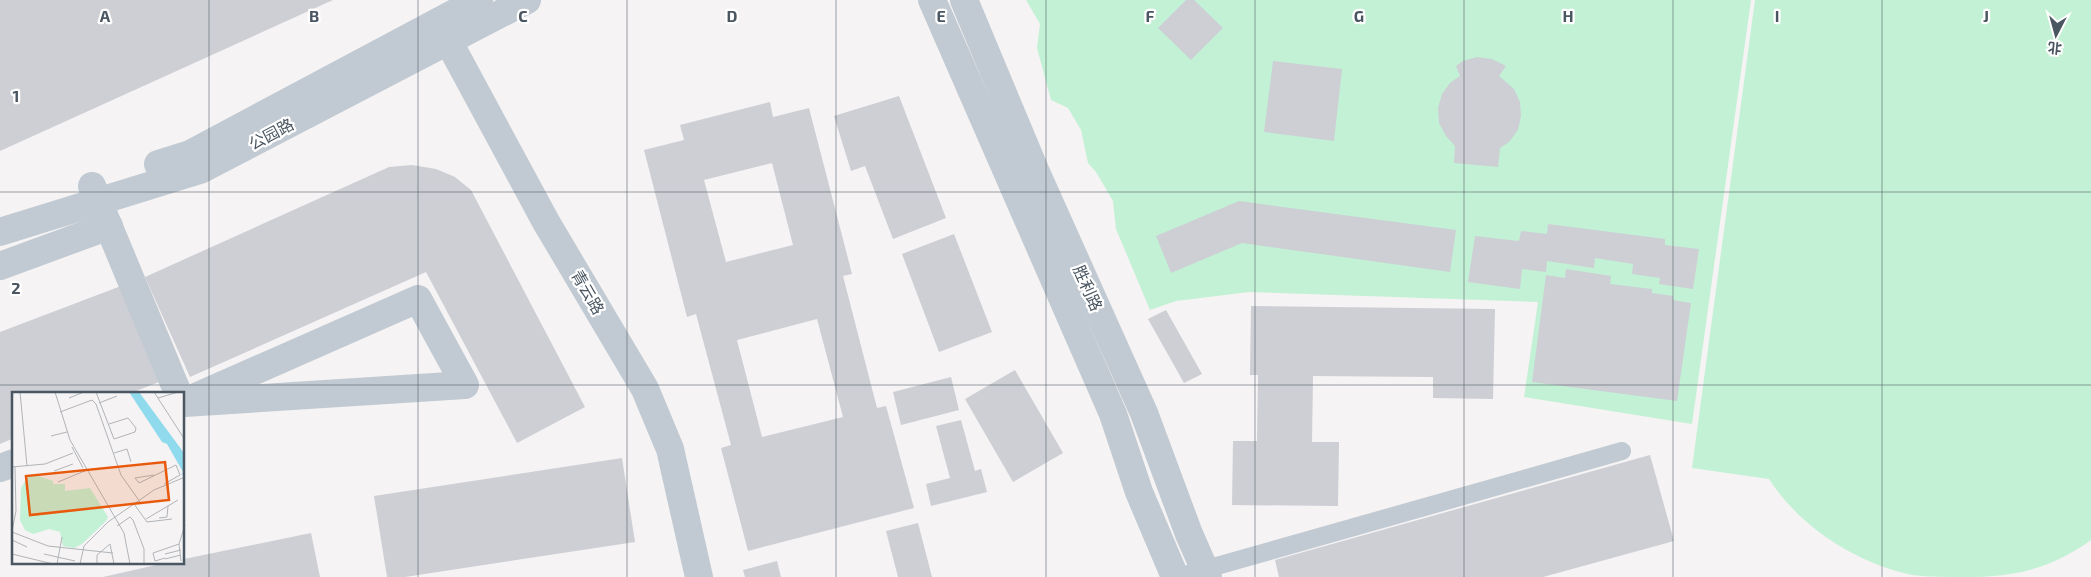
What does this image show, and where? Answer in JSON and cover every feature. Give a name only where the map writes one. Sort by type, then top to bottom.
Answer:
[{"type":"street","name":"公园路","points":[[443,31],[479,0]]},
{"type":"street","name":"公园路","points":[[0,232],[100,204],[200,170],[443,31],[525,0]]},
{"type":"street","name":"胜利路","points":[[932,0],[1113,414],[1139,492],[1176,577]]},
{"type":"street","name":"胜利路","points":[[964,0],[1034,170],[1144,412],[1188,534],[1207,573]]},
{"type":"street","name":"青云路","points":[[443,31],[546,222],[644,389],[670,449],[699,577]]},
{"type":"street","name":"公园路","points":[[0,216],[100,204]]},
{"type":"street","points":[[0,266],[100,204],[178,392]]},
{"type":"street","points":[[185,403],[418,299],[465,385],[185,403]]},
{"type":"street","points":[[0,468],[12,464]]},
{"type":"lane","points":[[1176,577],[1207,573],[1622,451]]},
{"type":"green space","points":[[1026,0],[1751,0],[1692,424],[1524,397],[1538,302],[1249,292],[1176,301],[1150,310],[1116,229],[1113,201],[1096,172],[1088,163],[1081,130],[1068,108],[1051,100],[1037,48],[1040,24]]},
{"type":"green space","points":[[1755,0],[2091,0],[2091,540],[2076,550],[2046,564],[2016,573],[1983,577],[1912,575],[1870,562],[1831,540],[1797,513],[1769,479],[1692,468]]},
{"type":"building","points":[[0,0],[333,0],[0,151]]},
{"type":"building","points":[[1186,0],[1194,0],[1223,28],[1191,60],[1158,28]]},
{"type":"building","points":[[1477,57],[1492,59],[1506,66],[1499,76],[1514,89],[1520,102],[1521,116],[1518,130],[1509,142],[1500,148],[1498,167],[1454,163],[1455,146],[1446,136],[1439,123],[1438,108],[1442,94],[1450,83],[1460,76],[1456,66],[1463,61]]},
{"type":"building","points":[[1273,61],[1342,69],[1334,141],[1264,132]]},
{"type":"building","points":[[899,96],[946,218],[893,239],[865,166],[851,171],[834,116]]},
{"type":"building","points":[[770,102],[773,117],[809,108],[852,274],[843,276],[877,408],[886,406],[914,508],[748,551],[721,448],[731,445],[696,314],[687,317],[644,150],[684,140],[680,125]],"holes":[[[772,163],[793,245],[726,262],[704,180]],[[817,319],[843,417],[762,437],[737,340]]]},
{"type":"building","points":[[412,165],[436,169],[455,177],[471,190],[585,407],[517,443],[426,272],[190,377],[145,277],[389,167]]},
{"type":"building","points":[[1239,201],[1456,230],[1450,272],[1242,243],[1171,273],[1156,236]]},
{"type":"building","points":[[1548,224],[1665,239],[1665,245],[1699,249],[1693,289],[1659,284],[1660,278],[1632,274],[1633,264],[1595,258],[1594,268],[1547,261],[1546,272],[1522,269],[1520,289],[1468,282],[1475,236],[1519,241],[1521,231],[1547,234]]},
{"type":"building","points":[[954,234],[992,332],[939,352],[902,254]]},
{"type":"building","points":[[1566,269],[1611,276],[1610,284],[1652,289],[1652,293],[1673,296],[1673,300],[1691,303],[1677,401],[1532,382],[1546,275],[1565,278]]},
{"type":"building","points":[[121,286],[159,382],[134,392],[12,392],[12,439],[0,444],[0,332]]},
{"type":"building","points":[[1251,306],[1495,309],[1493,399],[1433,398],[1433,377],[1313,376],[1312,442],[1339,442],[1338,506],[1232,505],[1233,441],[1257,441],[1258,375],[1250,375]]},
{"type":"building","points":[[1166,310],[1202,374],[1184,383],[1148,319]]},
{"type":"building","points":[[1015,370],[1063,453],[1013,482],[965,399]]},
{"type":"building","points":[[951,377],[959,410],[901,425],[893,392]]},
{"type":"building","points":[[961,420],[975,471],[981,469],[987,492],[931,506],[926,484],[950,478],[936,426]]},
{"type":"building","points":[[1650,455],[1674,541],[1543,577],[1279,577],[1275,560]]},
{"type":"building","points":[[622,458],[635,542],[405,577],[387,577],[374,496]]},
{"type":"building","points":[[918,523],[932,577],[898,577],[886,531]]},
{"type":"building","points":[[311,533],[320,577],[103,577],[161,564],[185,564],[185,559]]},
{"type":"building","points":[[777,561],[781,577],[745,577],[743,570]]}]
